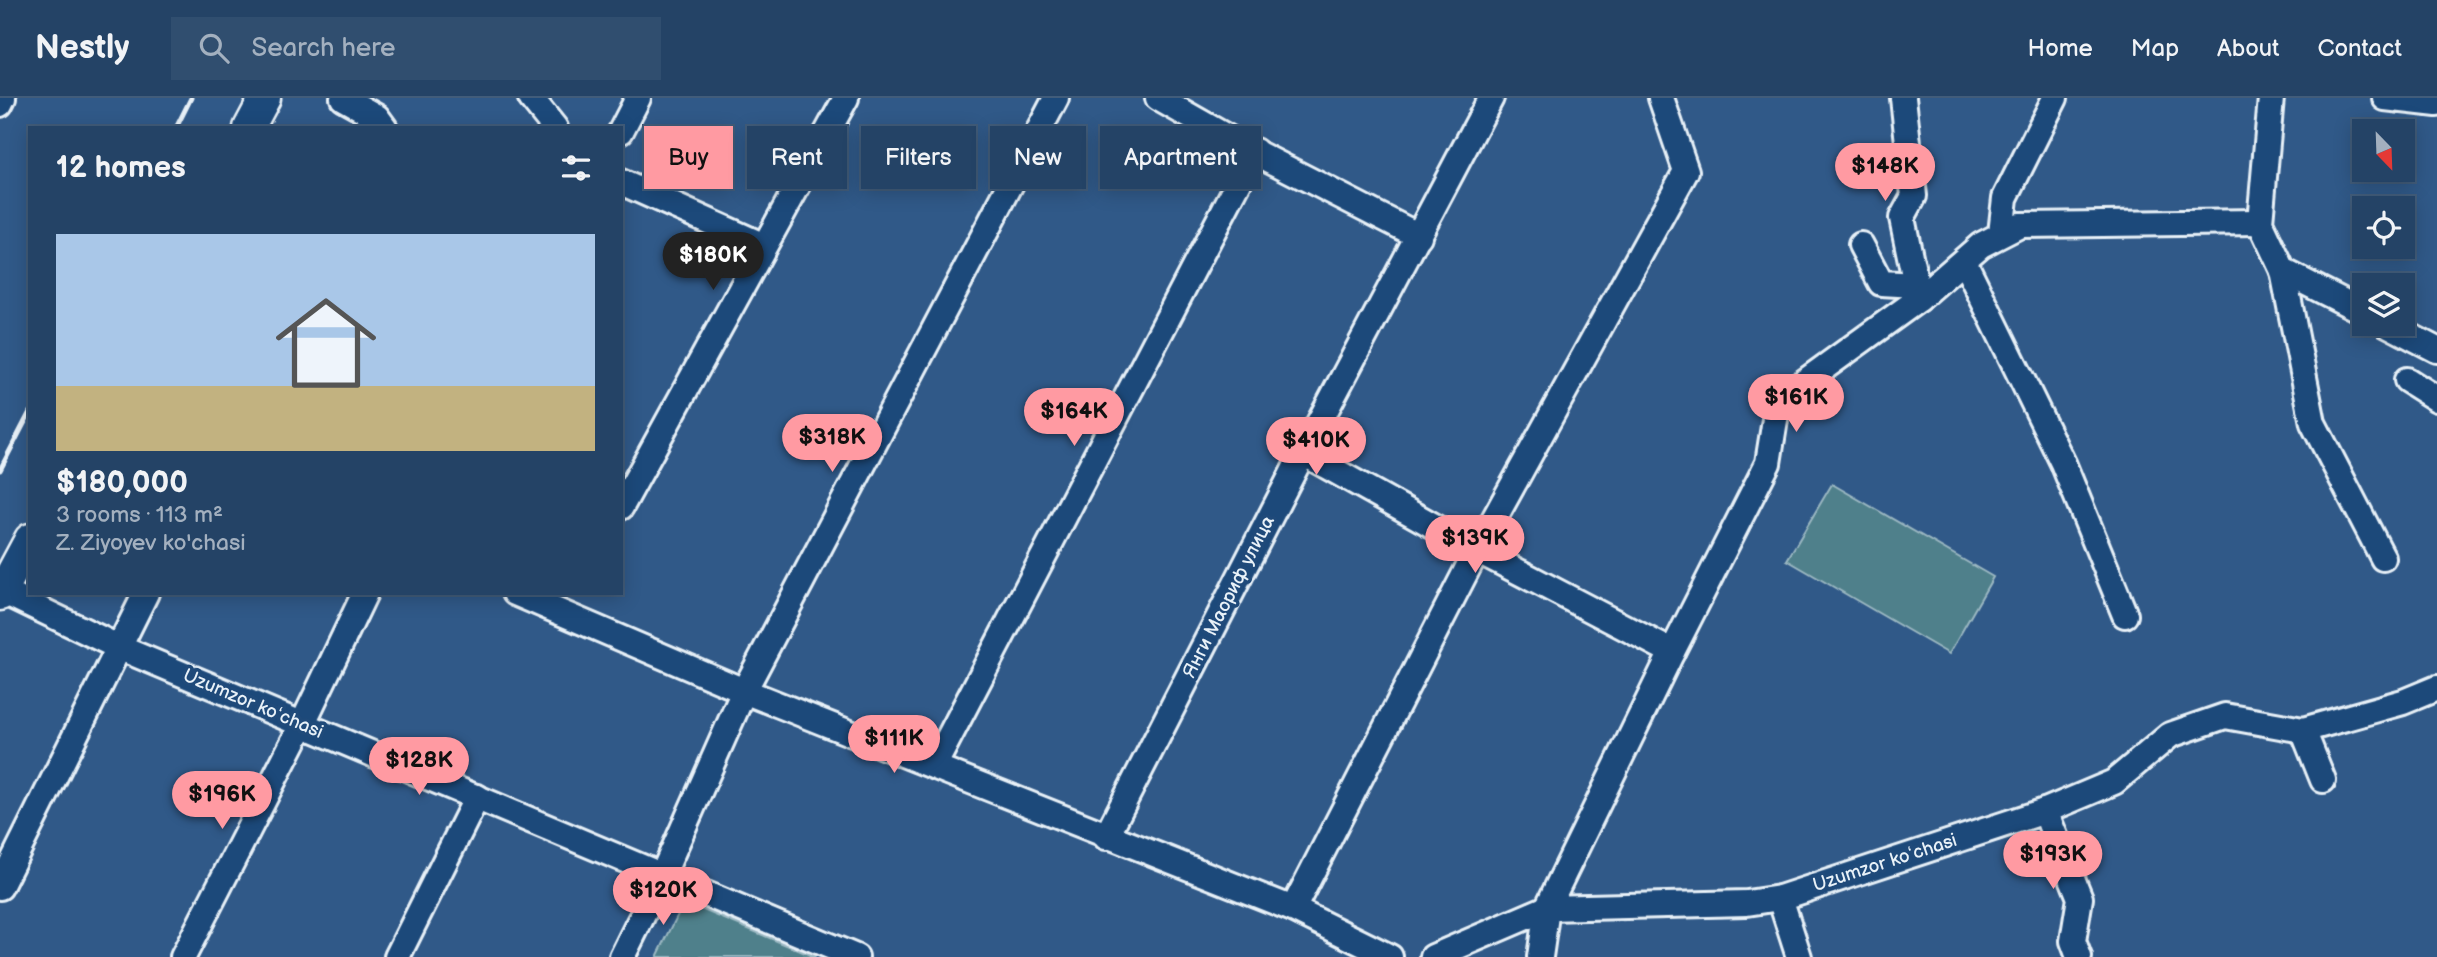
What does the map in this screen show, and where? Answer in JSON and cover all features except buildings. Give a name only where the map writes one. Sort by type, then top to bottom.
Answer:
[{"type":"main road","points":[[250,126],[265,98]]},
{"type":"main road","points":[[1,593],[28,543]]},
{"type":"street","points":[[0,104],[3,98]]},
{"type":"street","points":[[343,98],[377,117],[384,126]]},
{"type":"street","points":[[531,98],[553,126]]},
{"type":"street","points":[[623,127],[638,98]]},
{"type":"street","points":[[623,503],[846,98]]},
{"type":"street","points":[[622,957],[662,876],[744,691],[1056,98]]},
{"type":"street","points":[[1158,98],[1209,126]]},
{"type":"street","name":"Янги Маориф улица","points":[[1106,837],[1303,453],[1490,98]]},
{"type":"street","points":[[1293,909],[1477,550],[1686,172],[1661,98]]},
{"type":"street","points":[[1903,98],[1914,196],[1902,218],[1918,292]]},
{"type":"street","points":[[2001,233],[2005,198],[2055,98]]},
{"type":"street","points":[[2272,98],[2260,222],[2283,271],[2313,423],[2384,558]]},
{"type":"street","points":[[2385,98],[2437,104]]},
{"type":"street","points":[[1261,154],[1419,236]]},
{"type":"street","points":[[623,183],[764,246]]},
{"type":"street","points":[[934,766],[1235,189]]},
{"type":"street","points":[[1540,957],[1547,908],[1768,463],[1778,401],[1918,292],[1964,261],[1981,244],[2020,225],[2260,222]]},
{"type":"street","points":[[1861,244],[1881,283],[1918,292]]},
{"type":"street","points":[[1964,261],[2063,463],[2125,615]]},
{"type":"street","points":[[2283,271],[2352,306]]},
{"type":"street","points":[[2410,336],[2437,350]]},
{"type":"street","points":[[2407,380],[2437,399]]},
{"type":"street","points":[[1303,453],[1477,550],[1672,652]]},
{"type":"street","name":"Uzumzor koʻchasi","points":[[1,593],[118,647],[856,957]]},
{"type":"street","points":[[0,887],[145,595]]},
{"type":"street","points":[[183,957],[302,725],[364,595]]},
{"type":"street","points":[[526,595],[569,603],[744,691],[1293,909],[1390,957]]},
{"type":"street","name":"Uzumzor koʻchasi","points":[[1433,957],[1547,908],[1747,903],[1780,898],[2045,811],[2114,782],[2170,735],[2225,716],[2303,730],[2403,702],[2437,688]]},
{"type":"street","points":[[2303,730],[2323,780]]},
{"type":"street","points":[[397,957],[477,797]]},
{"type":"street","points":[[2045,811],[2080,898],[2073,941],[2079,957]]},
{"type":"street","points":[[1780,898],[1798,957]]},
{"type":"green space","points":[[1832,484],[1993,577],[1949,654],[1787,560]]},
{"type":"green space","points":[[684,902],[815,957],[657,957]]},
{"type":"railway","points":[[177,126],[191,98]]},
{"type":"railway","points":[[0,470],[28,416]]}]
